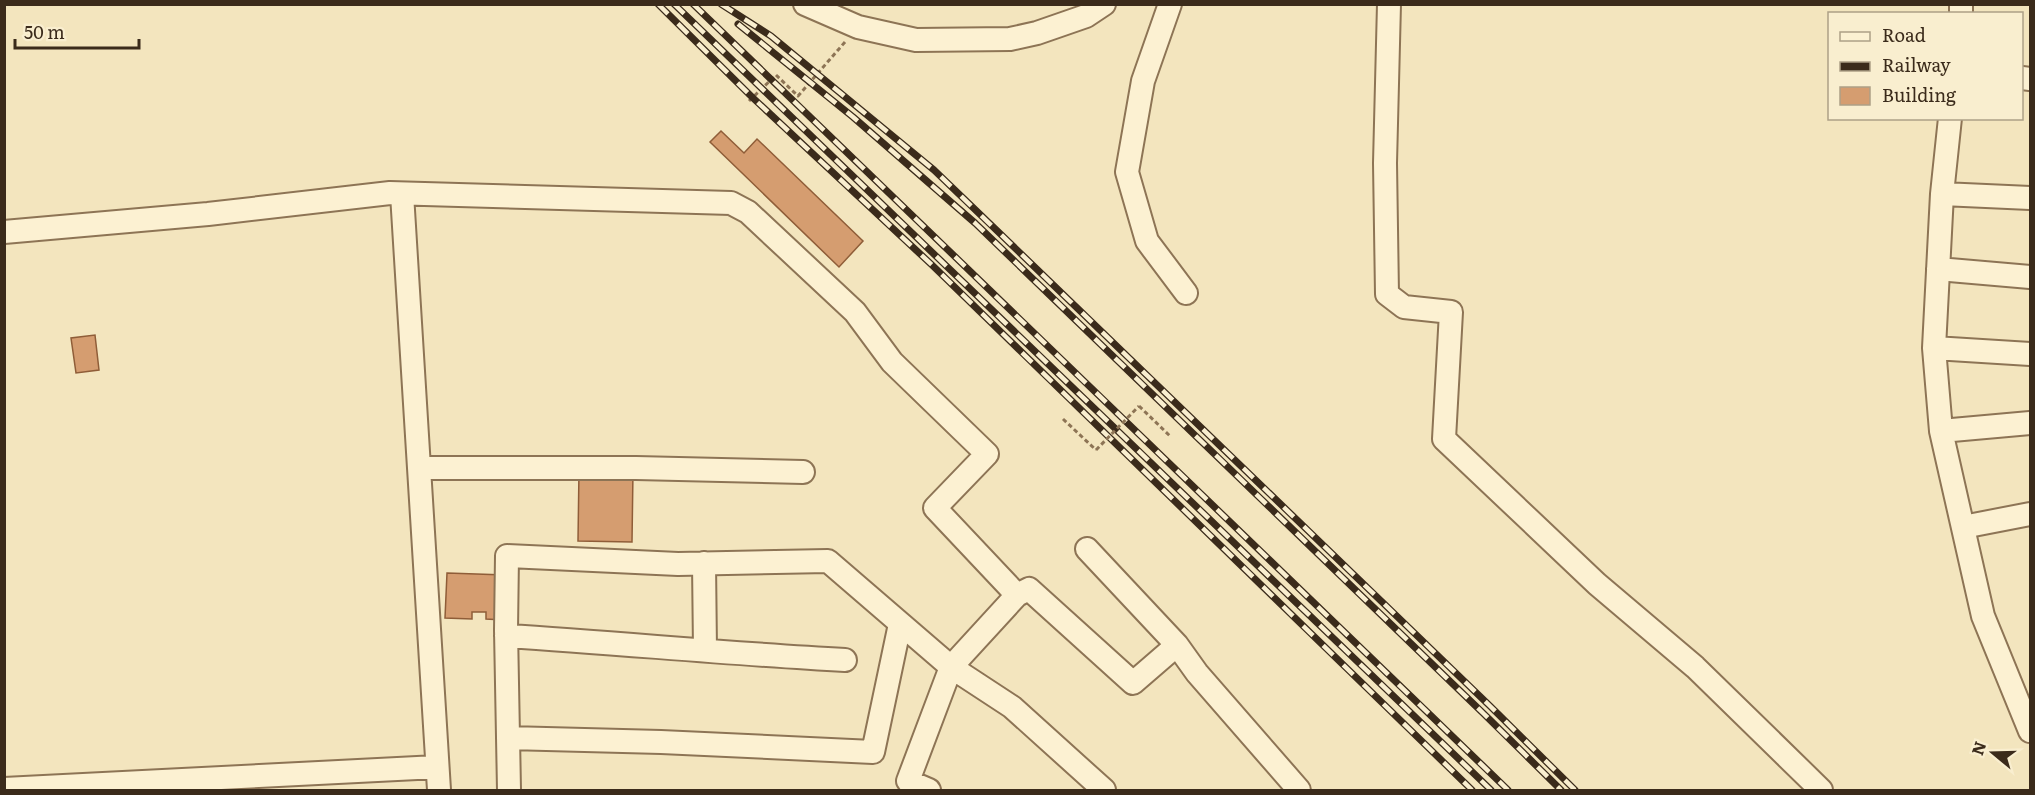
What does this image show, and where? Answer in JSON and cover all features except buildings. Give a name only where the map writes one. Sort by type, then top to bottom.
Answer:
[{"type":"street","points":[[805,4],[858,27],[916,40],[1010,39],[1037,33],[1086,16],[1104,4]]},
{"type":"street","points":[[1170,4],[1143,81],[1127,172],[1148,241],[1186,293]]},
{"type":"street","points":[[1389,4],[1385,163],[1388,294],[1404,307],[1451,312],[1444,440],[1597,584],[1695,667],[1821,790]]},
{"type":"street","points":[[1950,120],[1942,194],[1934,348],[1941,431],[1983,616],[2026,707],[2031,731]]},
{"type":"street","points":[[4,232],[208,214],[390,193],[731,203],[748,212],[855,312],[892,362],[987,454],[935,508],[1017,595]]},
{"type":"street","points":[[402,194],[439,790]]},
{"type":"street","points":[[1942,194],[2031,198]]},
{"type":"street","points":[[1938,269],[2031,277]]},
{"type":"street","points":[[1934,348],[2031,354]]},
{"type":"street","points":[[1941,431],[2031,423]]},
{"type":"street","points":[[418,468],[624,468],[803,472]]},
{"type":"street","points":[[1963,527],[2031,514]]},
{"type":"street","points":[[1087,549],[1177,645],[1197,673],[1299,790]]},
{"type":"street","points":[[508,790],[507,556],[704,563],[828,561],[951,667],[1012,707],[1104,790]]},
{"type":"street","points":[[704,563],[705,650]]},
{"type":"street","points":[[929,790],[908,781],[951,667],[1017,595],[1029,589],[1133,683],[1177,645]]},
{"type":"street","points":[[508,738],[661,742],[873,752],[900,624]]},
{"type":"street","points":[[506,636],[845,660]]},
{"type":"street","points":[[4,789],[103,787],[437,767]]},
{"type":"path","points":[[749,101],[776,75],[798,96],[858,27]]},
{"type":"path","points":[[1064,419],[1096,450],[1140,406],[1170,436]]},
{"type":"railway","points":[[658,4],[753,98],[932,265],[1472,790]]},
{"type":"railway","points":[[674,4],[1491,790]]},
{"type":"railway","points":[[693,4],[1508,790]]},
{"type":"railway","points":[[721,4],[771,36],[934,170],[1575,790]]},
{"type":"railway","points":[[738,24],[853,117],[975,223],[1561,790]]}]
